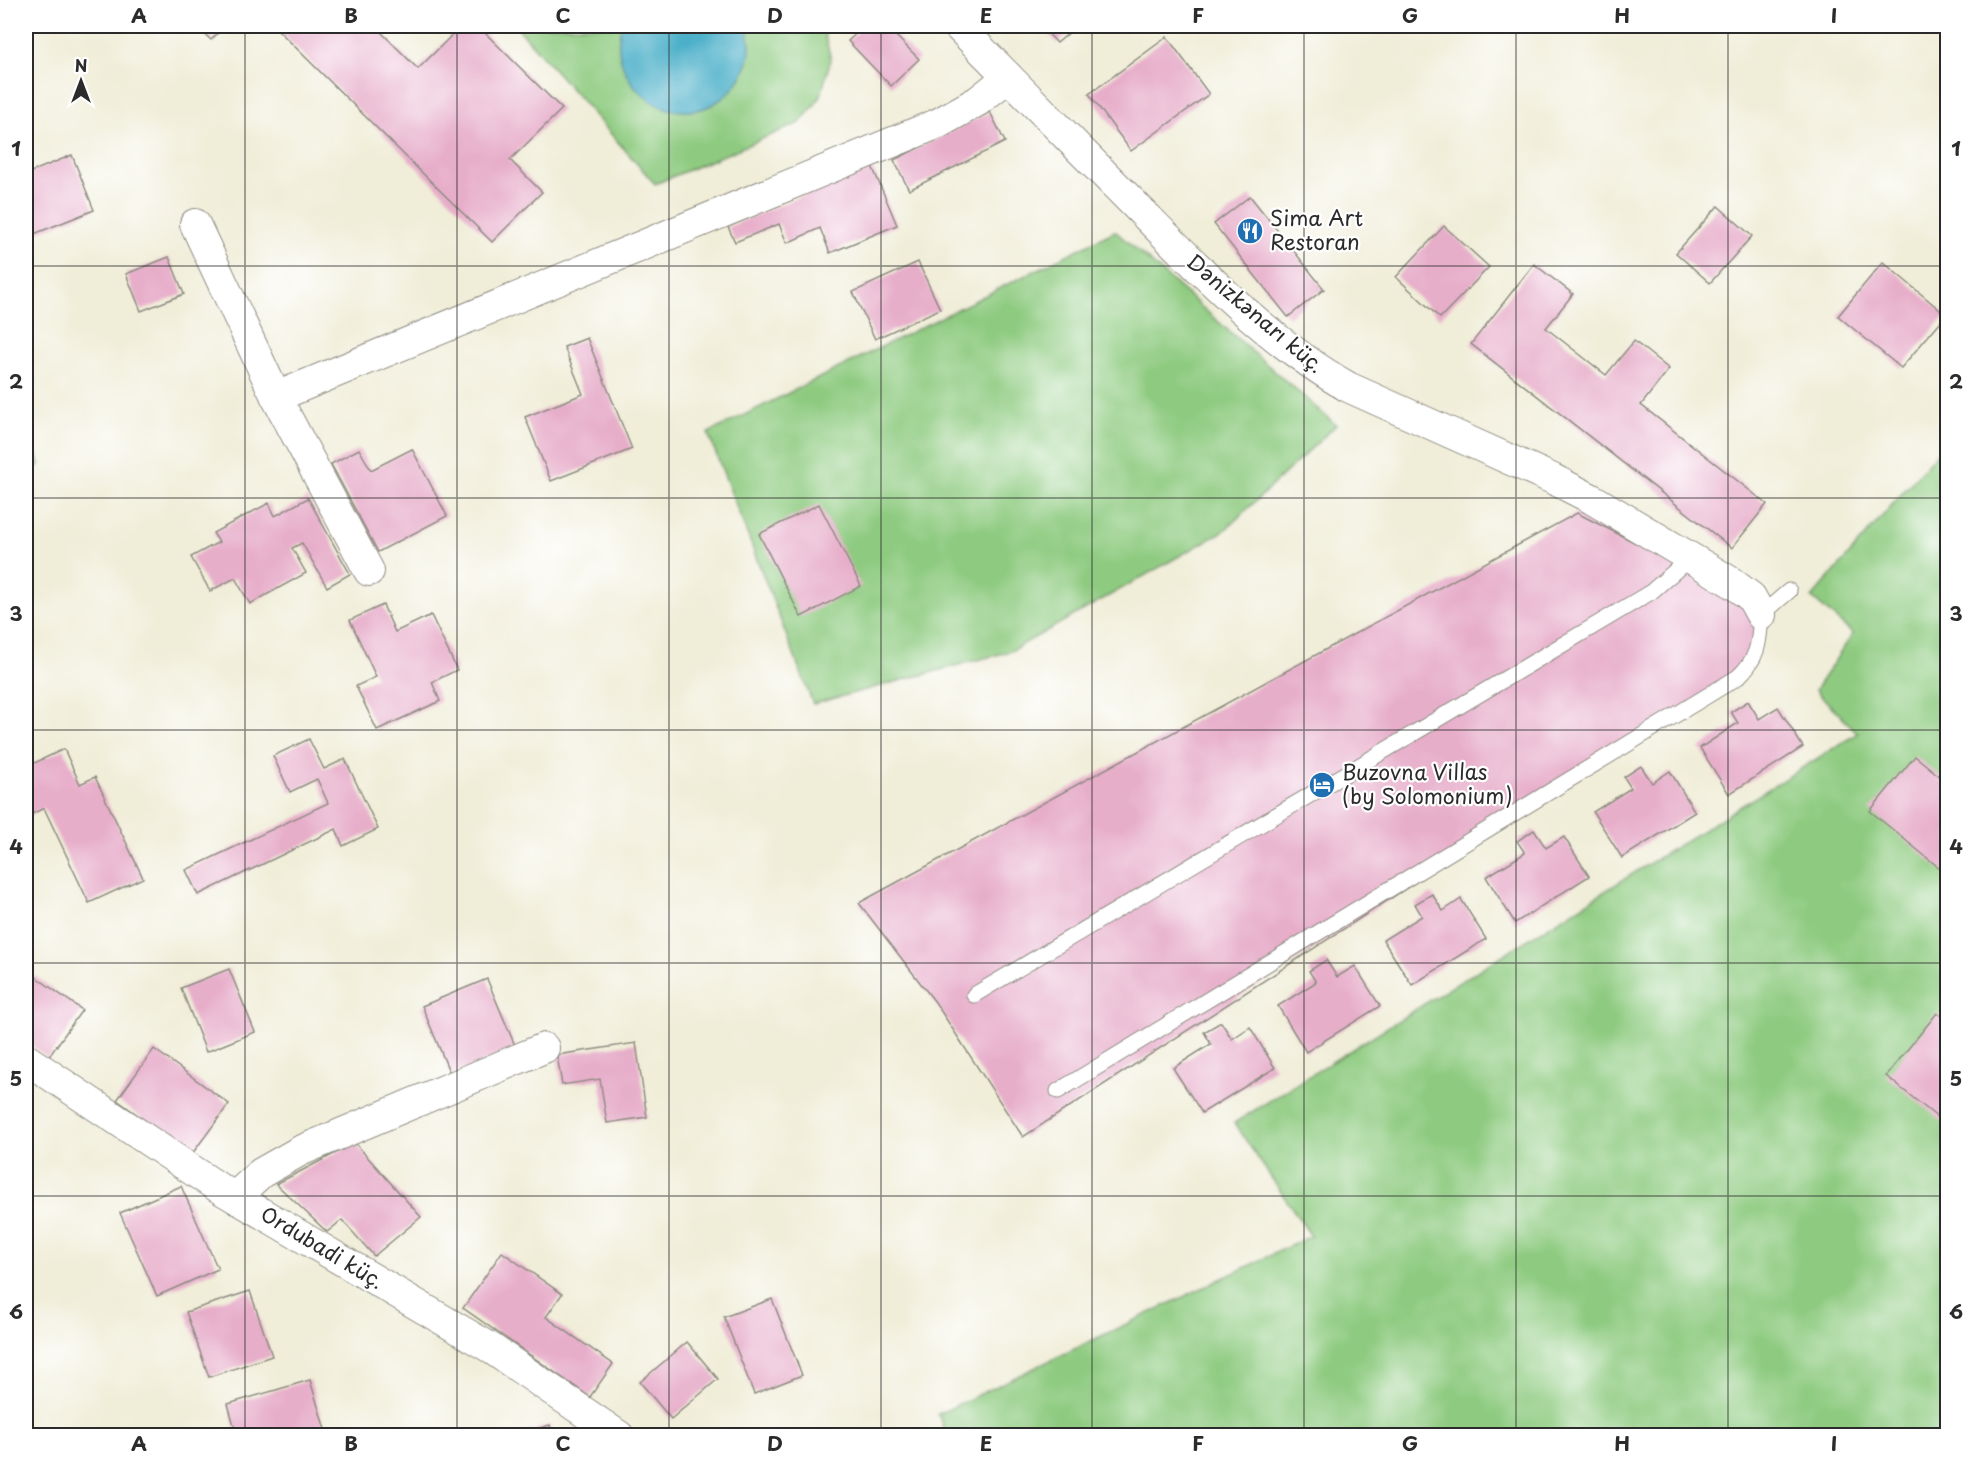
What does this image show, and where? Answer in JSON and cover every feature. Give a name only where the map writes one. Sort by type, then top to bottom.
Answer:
[{"type":"street","name":"Dənizkənarı küç.","points":[[958,26],[1215,286],[1288,347],[1348,387],[1553,479],[1592,499],[1731,582],[1751,597],[1761,615]]},
{"type":"street","points":[[276,397],[939,123],[978,100],[1008,77]]},
{"type":"street","points":[[195,224],[276,397],[369,571]]},
{"type":"street","points":[[236,1197],[261,1173],[300,1151],[543,1048]]},
{"type":"street","name":"Ordubadi küç.","points":[[26,1059],[236,1197],[489,1347],[619,1436]]},
{"type":"lane","points":[[974,995],[1651,592],[1690,558]]},
{"type":"lane","points":[[1058,1091],[1738,677],[1756,655],[1761,615],[1789,591]]},
{"type":"green space","points":[[516,26],[822,26],[831,59],[820,98],[800,123],[655,184]]},
{"type":"green space","points":[[1115,231],[1336,425],[1224,531],[1011,651],[813,704],[708,433]]},
{"type":"green space","points":[[26,429],[40,465],[26,471]]},
{"type":"green space","points":[[1947,441],[1947,1435],[947,1436],[938,1414],[1311,1236],[1234,1123],[1858,733],[1815,690],[1853,634],[1812,598]]},
{"type":"water","points":[[622,26],[747,26],[750,45],[749,58],[738,82],[721,99],[706,107],[690,111],[673,110],[658,105],[644,96],[632,83],[620,56],[619,41]]},
{"type":"building","points":[[196,26],[225,26],[211,40]]},
{"type":"building","points":[[274,26],[375,26],[418,69],[461,26],[478,26],[562,109],[510,160],[542,192],[492,242]]},
{"type":"building","points":[[864,26],[886,26],[919,59],[891,86],[848,41]]},
{"type":"building","points":[[1041,26],[1077,26],[1057,43]]},
{"type":"building","points":[[1167,37],[1209,94],[1131,151],[1089,94]]},
{"type":"building","points":[[990,112],[1005,142],[909,190],[894,160]]},
{"type":"building","points":[[72,155],[94,210],[29,236],[26,228],[26,174]]},
{"type":"building","points":[[872,166],[897,225],[830,253],[820,228],[787,243],[779,224],[735,242],[728,227]]},
{"type":"building","points":[[1250,196],[1324,289],[1288,317],[1214,224]]},
{"type":"building","points":[[1718,206],[1752,236],[1710,283],[1676,253]]},
{"type":"building","points":[[1444,226],[1489,267],[1440,318],[1396,277]]},
{"type":"building","points":[[169,257],[184,294],[141,311],[126,274]]},
{"type":"building","points":[[918,262],[940,309],[875,339],[853,292]]},
{"type":"building","points":[[1883,262],[1946,315],[1901,368],[1838,316]]},
{"type":"building","points":[[1534,264],[1573,294],[1546,328],[1606,375],[1634,341],[1669,369],[1641,405],[1767,504],[1732,548],[1471,344]]},
{"type":"building","points":[[587,338],[632,449],[551,481],[525,417],[583,394],[564,347]]},
{"type":"building","points":[[359,449],[371,470],[412,449],[447,516],[378,552],[331,464]]},
{"type":"building","points":[[308,498],[350,574],[327,587],[302,543],[292,548],[306,573],[250,604],[235,578],[210,591],[191,557],[219,542],[213,533],[269,503],[275,516]]},
{"type":"building","points":[[819,504],[861,586],[801,617],[759,534]]},
{"type":"building","name":"Buzovna Villas (by Solomonium)","points":[[1577,513],[1681,566],[1761,615],[1749,666],[1023,1137],[935,1002],[859,903]]},
{"type":"building","points":[[383,605],[395,632],[431,615],[457,670],[432,682],[440,701],[377,730],[356,686],[376,677],[350,620]]},
{"type":"building","points":[[1748,701],[1759,719],[1778,707],[1803,747],[1729,794],[1700,748],[1738,723],[1731,712]]},
{"type":"building","points":[[309,739],[324,769],[345,759],[378,829],[343,846],[336,829],[198,895],[186,870],[328,803],[317,779],[290,792],[273,756]]},
{"type":"building","points":[[64,749],[80,784],[95,777],[143,878],[89,903],[44,808],[26,817],[26,767]]},
{"type":"building","points":[[1915,756],[1948,783],[1948,875],[1870,811]]},
{"type":"building","points":[[1641,766],[1652,783],[1670,771],[1695,812],[1622,858],[1593,812],[1631,788],[1624,777]]},
{"type":"building","points":[[1534,830],[1546,848],[1564,837],[1589,876],[1515,923],[1486,877],[1525,853],[1517,841]]},
{"type":"building","points":[[1432,894],[1443,911],[1461,899],[1486,939],[1412,985],[1383,940],[1422,916],[1415,904]]},
{"type":"building","points":[[1326,960],[1337,977],[1355,966],[1380,1006],[1306,1052],[1278,1006],[1316,982],[1309,971]]},
{"type":"building","points":[[229,969],[255,1032],[206,1052],[181,988]]},
{"type":"building","points":[[26,970],[82,1010],[48,1058],[26,1042]]},
{"type":"building","points":[[487,979],[516,1048],[451,1076],[422,1006]]},
{"type":"building","points":[[1937,1013],[1948,1021],[1948,1126],[1886,1076]]},
{"type":"building","points":[[1221,1022],[1232,1039],[1250,1027],[1275,1068],[1202,1113],[1173,1068],[1211,1044],[1204,1032]]},
{"type":"building","points":[[636,1043],[647,1117],[607,1123],[600,1079],[562,1085],[557,1055]]},
{"type":"building","points":[[154,1049],[229,1104],[192,1154],[117,1100]]},
{"type":"building","points":[[355,1143],[421,1217],[374,1256],[342,1220],[327,1232],[276,1184]]},
{"type":"building","points":[[181,1186],[218,1269],[157,1296],[120,1213]]},
{"type":"building","points":[[502,1252],[562,1294],[546,1317],[613,1364],[590,1397],[463,1308]]},
{"type":"building","points":[[250,1291],[272,1356],[209,1377],[186,1312]]},
{"type":"building","points":[[772,1299],[802,1375],[754,1394],[724,1317]]},
{"type":"building","points":[[687,1342],[718,1379],[671,1419],[640,1382]]},
{"type":"building","points":[[310,1380],[327,1436],[237,1436],[228,1404]]},
{"type":"building","points":[[550,1425],[552,1436],[515,1436],[515,1435]]},
{"type":"place","name":"Sima Art Restoran","points":[[1250,231]]},
{"type":"place","name":"Buzovna Villas (by Solomonium)","points":[[1322,785]]}]
